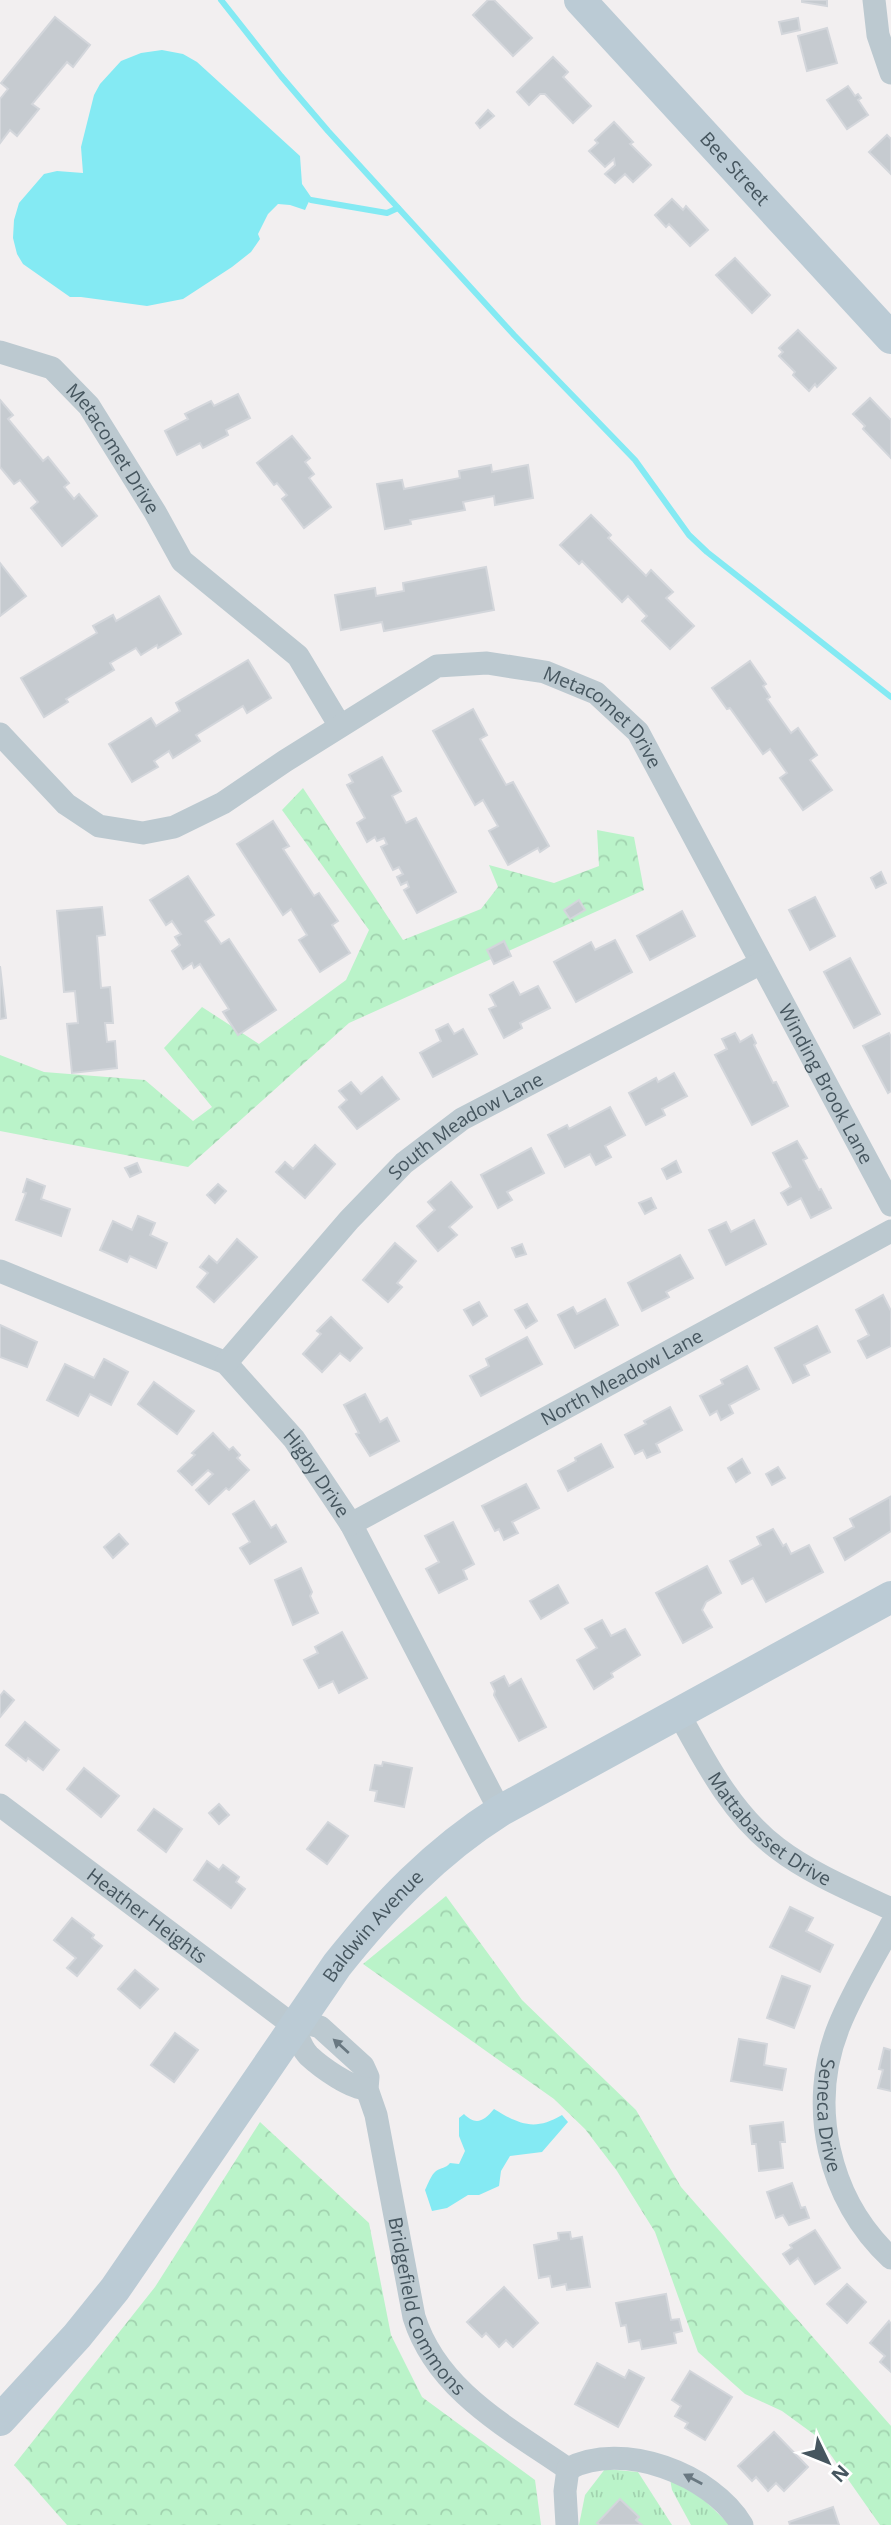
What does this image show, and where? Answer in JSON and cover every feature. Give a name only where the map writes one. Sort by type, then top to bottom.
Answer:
[{"type":"street","name":"Bee Street","points":[[580,0],[891,338]]},
{"type":"street","points":[[874,0],[878,35],[891,73]]},
{"type":"street","name":"Metacomet Drive","points":[[0,352],[52,368],[89,406],[182,561],[298,656],[340,726]]},
{"type":"street","name":"Metacomet Drive","points":[[0,734],[66,804],[99,826],[143,833],[174,827],[223,803],[437,666],[487,663],[545,672],[596,693],[638,732],[761,963]]},
{"type":"street","name":"Winding Brook Lane","points":[[761,963],[891,1205]]},
{"type":"street","name":"South Meadow Lane","points":[[226,1363],[385,1182],[404,1163],[462,1119],[761,963]]},
{"type":"street","name":"North Meadow Lane","points":[[351,1524],[891,1231]]},
{"type":"street","name":"Higby Drive","points":[[0,1271],[226,1363],[294,1439],[351,1524],[500,1811]]},
{"type":"street","name":"Baldwin Avenue","points":[[0,2420],[61,2355],[115,2289],[337,1965],[388,1904],[449,1847],[500,1811],[891,1597]]},
{"type":"street","name":"Mattabasset Drive","points":[[680,1714],[717,1782],[746,1819],[776,1848],[809,1869],[891,1909]]},
{"type":"street","name":"Heather Heights","points":[[0,1805],[294,2026]]},
{"type":"street","name":"Seneca Drive","points":[[891,1925],[839,2026],[827,2067],[823,2107],[827,2141],[840,2185],[855,2216],[891,2258]]},
{"type":"street","name":"Bridgefield Commons","points":[[294,2026],[299,2041],[309,2056],[349,2085],[367,2089],[376,2115],[414,2317],[425,2345],[456,2388],[472,2402],[568,2469]]},
{"type":"street","points":[[567,2525],[565,2491],[568,2469],[595,2459],[624,2460],[666,2468],[701,2483],[734,2512],[742,2525]]},
{"type":"green space","points":[[303,788],[403,940],[481,909],[498,887],[489,865],[554,883],[599,866],[597,830],[634,837],[644,890],[349,1023],[188,1167],[0,1131],[0,1055],[44,1072],[145,1080],[193,1121],[212,1107],[164,1048],[202,1007],[259,1044],[346,980],[369,930],[282,810]]},
{"type":"green space","points":[[446,1896],[522,2000],[636,2110],[681,2187],[891,2426],[891,2525],[880,2525],[819,2438],[782,2411],[745,2394],[698,2352],[655,2232],[617,2171],[585,2129],[554,2099],[363,1964]]},
{"type":"green space","points":[[260,2122],[369,2223],[391,2335],[422,2397],[535,2480],[541,2525],[67,2525],[14,2465],[155,2287]]},
{"type":"green space","points":[[605,2469],[638,2472],[672,2525],[579,2525],[585,2495]]},
{"type":"green space","points":[[670,2479],[698,2494],[730,2525],[691,2525],[672,2490]]},
{"type":"water","points":[[162,50],[183,54],[197,62],[300,156],[302,184],[311,197],[305,210],[278,204],[268,214],[258,234],[260,239],[251,252],[183,299],[147,306],[70,297],[23,264],[17,254],[13,238],[19,203],[44,174],[57,171],[83,173],[81,147],[94,95],[100,84],[121,61],[141,53]]},
{"type":"water","points":[[494,2109],[528,2124],[544,2123],[562,2115],[568,2122],[542,2152],[510,2156],[501,2171],[499,2186],[479,2195],[468,2195],[447,2208],[432,2211],[425,2190],[431,2177],[450,2163],[459,2164],[465,2151],[459,2136],[459,2118],[464,2114],[472,2120],[480,2120]]},
{"type":"building","points":[[488,0],[494,0],[532,38],[513,56],[473,15]]},
{"type":"building","points":[[827,0],[827,6],[802,2]]},
{"type":"building","points":[[55,17],[90,45],[73,67],[67,62],[32,104],[39,109],[17,136],[10,130],[0,143],[0,99],[8,89],[1,83]]},
{"type":"building","points":[[798,18],[800,30],[782,34],[779,22]]},
{"type":"building","points":[[827,28],[837,63],[807,71],[798,36]]},
{"type":"building","points":[[553,57],[568,72],[563,77],[591,106],[573,123],[545,94],[540,94],[529,105],[517,92]]},
{"type":"building","points":[[848,86],[855,96],[858,94],[861,98],[858,100],[868,115],[847,129],[827,100]]},
{"type":"building","points":[[488,110],[494,116],[480,128],[476,123]]},
{"type":"building","points":[[614,122],[633,142],[630,144],[651,165],[633,182],[625,174],[615,183],[605,174],[615,165],[614,159],[605,167],[589,151],[598,143],[595,140]]},
{"type":"building","points":[[887,135],[891,139],[891,174],[869,152]]},
{"type":"building","points":[[672,199],[683,210],[686,206],[708,230],[690,246],[669,224],[666,227],[655,215]]},
{"type":"building","points":[[735,258],[770,295],[752,313],[716,275]]},
{"type":"building","points":[[798,330],[836,368],[817,387],[815,384],[809,391],[779,356],[783,352],[779,348]]},
{"type":"building","points":[[238,394],[250,418],[226,430],[228,435],[203,448],[200,443],[177,455],[165,431],[188,419],[185,414],[211,401],[214,406]]},
{"type":"building","points":[[870,398],[891,420],[891,458],[863,429],[865,426],[853,414]]},
{"type":"building","points":[[0,400],[13,415],[8,419],[43,461],[48,457],[69,483],[64,487],[74,499],[79,494],[97,516],[62,546],[31,508],[38,502],[20,480],[14,484],[0,467]]},
{"type":"building","points":[[292,436],[310,458],[305,462],[314,474],[309,478],[331,507],[304,528],[282,499],[287,495],[277,483],[274,485],[257,463]]},
{"type":"building","points":[[491,465],[492,472],[528,465],[533,498],[495,505],[494,496],[463,502],[465,510],[410,520],[411,524],[385,529],[377,484],[402,480],[404,489],[460,478],[459,471]]},
{"type":"building","points":[[591,515],[611,535],[608,538],[646,576],[651,570],[673,592],[666,598],[694,626],[670,649],[642,621],[647,616],[628,596],[622,602],[582,561],[579,564],[560,545]]},
{"type":"building","points":[[0,563],[26,596],[0,616]]},
{"type":"building","points":[[486,567],[494,610],[384,631],[382,622],[341,630],[335,595],[375,588],[376,596],[404,591],[403,583]]},
{"type":"building","points":[[159,596],[181,634],[141,655],[136,648],[110,663],[114,670],[66,699],[68,702],[44,717],[21,678],[97,633],[93,626],[113,615],[116,621]]},
{"type":"building","points":[[248,660],[271,698],[247,713],[243,706],[196,735],[200,741],[173,758],[169,751],[154,761],[158,767],[132,782],[109,744],[151,718],[156,726],[180,711],[176,703]]},
{"type":"building","points":[[750,661],[766,684],[763,686],[770,697],[767,699],[791,733],[798,728],[817,755],[810,760],[832,790],[803,810],[780,778],[787,773],[770,749],[763,754],[712,688]]},
{"type":"building","points":[[473,709],[487,735],[480,739],[506,785],[513,782],[549,846],[540,852],[538,848],[508,865],[489,831],[498,826],[483,800],[475,805],[433,731]]},
{"type":"building","points":[[382,757],[401,791],[392,796],[406,823],[416,818],[456,892],[417,913],[404,890],[409,887],[407,882],[401,885],[397,877],[403,874],[399,867],[393,870],[381,847],[387,844],[384,838],[377,841],[375,837],[367,842],[357,823],[365,818],[347,785],[353,782],[349,775]]},
{"type":"building","points":[[273,821],[289,846],[283,849],[314,896],[319,893],[338,921],[332,925],[350,953],[320,972],[299,940],[307,935],[291,909],[283,915],[237,844]]},
{"type":"building","points":[[881,872],[886,883],[876,888],[871,878]]},
{"type":"building","points":[[188,876],[214,915],[205,921],[221,944],[229,939],[276,1010],[238,1035],[223,1012],[229,1009],[200,964],[194,968],[192,963],[183,969],[172,951],[180,945],[175,937],[181,934],[172,921],[166,925],[150,900]]},
{"type":"building","points":[[815,897],[835,936],[810,950],[789,910]]},
{"type":"building","points":[[579,900],[585,910],[570,919],[564,910]]},
{"type":"building","points":[[102,907],[105,935],[97,936],[101,988],[110,987],[113,1023],[105,1023],[107,1042],[115,1041],[117,1068],[72,1073],[67,1024],[78,1023],[75,991],[64,992],[57,911]]},
{"type":"building","points":[[682,911],[695,936],[650,960],[637,936]]},
{"type":"building","points":[[615,940],[632,972],[576,1002],[554,962],[591,942],[595,950]]},
{"type":"building","points":[[504,941],[511,956],[494,964],[487,950]]},
{"type":"building","points":[[850,958],[880,1014],[854,1028],[824,972]]},
{"type":"building","points":[[0,966],[6,1018],[0,1019]]},
{"type":"building","points":[[513,982],[520,995],[538,986],[550,1008],[520,1023],[522,1028],[504,1038],[489,1009],[496,1006],[490,995]]},
{"type":"building","points":[[448,1024],[454,1034],[463,1029],[477,1054],[433,1077],[420,1053],[441,1041],[436,1030]]},
{"type":"building","points":[[735,1033],[740,1042],[752,1035],[756,1043],[754,1045],[773,1083],[776,1082],[788,1106],[752,1125],[715,1055],[727,1049],[722,1039]]},
{"type":"building","points":[[889,1033],[891,1091],[888,1093],[863,1046]]},
{"type":"building","points":[[674,1073],[687,1096],[662,1109],[665,1115],[646,1125],[629,1093],[656,1078],[658,1082]]},
{"type":"building","points":[[382,1077],[399,1099],[357,1129],[339,1107],[347,1100],[339,1091],[351,1082],[361,1094]]},
{"type":"building","points":[[610,1107],[625,1135],[605,1146],[611,1157],[596,1165],[590,1154],[565,1167],[548,1135],[567,1125],[569,1129]]},
{"type":"building","points":[[797,1141],[807,1158],[803,1160],[831,1208],[811,1218],[801,1198],[788,1205],[781,1193],[791,1187],[773,1153]]},
{"type":"building","points":[[315,1145],[335,1164],[305,1198],[276,1172],[285,1162],[293,1169]]},
{"type":"building","points":[[531,1148],[544,1173],[507,1192],[512,1200],[498,1208],[481,1175]]},
{"type":"building","points":[[676,1161],[681,1172],[667,1179],[662,1169]]},
{"type":"building","points":[[137,1163],[141,1172],[130,1177],[125,1168]]},
{"type":"building","points":[[27,1179],[45,1186],[41,1199],[70,1209],[61,1236],[16,1220],[26,1193],[23,1192]]},
{"type":"building","points":[[451,1182],[472,1207],[449,1227],[457,1235],[438,1251],[417,1226],[435,1210],[428,1202]]},
{"type":"building","points":[[218,1184],[226,1191],[215,1203],[207,1195]]},
{"type":"building","points":[[651,1198],[656,1208],[645,1214],[639,1203]]},
{"type":"building","points":[[138,1216],[155,1223],[150,1235],[167,1243],[156,1268],[130,1256],[127,1262],[100,1250],[113,1221],[132,1230]]},
{"type":"building","points":[[754,1220],[766,1244],[726,1265],[709,1230],[726,1222],[731,1232]]},
{"type":"building","points":[[237,1239],[257,1257],[214,1302],[197,1287],[208,1273],[200,1267],[209,1256],[217,1263]]},
{"type":"building","points":[[395,1243],[416,1261],[397,1283],[402,1287],[388,1302],[363,1280]]},
{"type":"building","points":[[522,1244],[526,1254],[516,1257],[512,1248]]},
{"type":"building","points":[[680,1255],[693,1278],[666,1292],[669,1297],[642,1311],[628,1283]]},
{"type":"building","points":[[883,1295],[891,1311],[891,1346],[867,1358],[858,1341],[869,1335],[856,1310]]},
{"type":"building","points":[[605,1299],[618,1325],[575,1348],[558,1315],[573,1307],[577,1314]]},
{"type":"building","points":[[479,1302],[487,1316],[473,1325],[464,1310]]},
{"type":"building","points":[[527,1304],[537,1321],[526,1328],[515,1310]]},
{"type":"building","points":[[331,1317],[362,1348],[350,1361],[340,1353],[322,1372],[303,1354],[321,1334],[317,1331]]},
{"type":"building","points":[[0,1325],[37,1342],[27,1367],[0,1357]]},
{"type":"building","points":[[817,1326],[830,1352],[804,1365],[809,1375],[793,1383],[775,1348]]},
{"type":"building","points":[[527,1337],[542,1364],[481,1396],[470,1376],[489,1366],[486,1359]]},
{"type":"building","points":[[104,1359],[128,1372],[111,1405],[90,1394],[78,1416],[47,1400],[65,1364],[94,1378]]},
{"type":"building","points":[[747,1366],[759,1389],[729,1405],[733,1413],[721,1420],[717,1411],[710,1415],[700,1396],[723,1384],[721,1380]]},
{"type":"building","points":[[154,1382],[194,1411],[177,1434],[138,1404]]},
{"type":"building","points":[[365,1394],[380,1422],[387,1418],[399,1441],[370,1456],[356,1434],[359,1433],[344,1405]]},
{"type":"building","points":[[670,1407],[682,1430],[656,1444],[660,1452],[647,1458],[643,1450],[635,1454],[625,1435]]},
{"type":"building","points":[[213,1433],[229,1450],[233,1447],[240,1455],[237,1458],[249,1470],[229,1490],[226,1488],[209,1504],[196,1490],[213,1474],[208,1470],[192,1485],[178,1471]]},
{"type":"building","points":[[601,1444],[613,1467],[568,1491],[558,1471]]},
{"type":"building","points":[[742,1459],[750,1473],[736,1482],[728,1468]]},
{"type":"building","points":[[778,1467],[785,1478],[772,1485],[766,1474]]},
{"type":"building","points":[[526,1484],[539,1508],[512,1522],[518,1533],[504,1540],[499,1529],[495,1531],[482,1506]]},
{"type":"building","points":[[890,1497],[891,1531],[845,1560],[834,1538],[854,1527],[850,1519]]},
{"type":"building","points":[[254,1501],[271,1528],[276,1525],[286,1542],[250,1564],[240,1548],[250,1542],[233,1514]]},
{"type":"building","points":[[453,1522],[474,1564],[463,1570],[467,1579],[439,1593],[426,1569],[439,1562],[425,1536]]},
{"type":"building","points":[[773,1529],[791,1554],[809,1545],[823,1572],[766,1602],[753,1578],[742,1584],[730,1561],[761,1545],[757,1537]]},
{"type":"building","points":[[119,1534],[128,1544],[113,1558],[104,1547]]},
{"type":"building","points":[[707,1566],[721,1593],[706,1602],[702,1610],[712,1627],[683,1643],[656,1593]]},
{"type":"building","points":[[301,1568],[318,1613],[293,1625],[275,1580]]},
{"type":"building","points":[[558,1585],[568,1603],[541,1619],[530,1601]]},
{"type":"building","points":[[602,1620],[611,1636],[625,1629],[640,1655],[611,1673],[613,1677],[594,1689],[577,1660],[597,1648],[585,1629]]},
{"type":"building","points":[[342,1632],[367,1678],[339,1693],[333,1681],[319,1688],[304,1660],[318,1653],[315,1647]]},
{"type":"building","points":[[504,1676],[509,1686],[521,1679],[546,1727],[519,1741],[494,1695],[491,1683]]},
{"type":"building","points":[[4,1691],[14,1700],[0,1717],[0,1696]]},
{"type":"building","points":[[25,1722],[59,1750],[43,1770],[6,1745]]},
{"type":"building","points":[[383,1762],[412,1768],[404,1807],[375,1801],[377,1791],[370,1790],[375,1765],[382,1766]]},
{"type":"building","points":[[84,1768],[119,1796],[101,1817],[67,1789]]},
{"type":"building","points":[[219,1804],[229,1815],[219,1824],[209,1813]]},
{"type":"building","points":[[154,1809],[182,1829],[166,1852],[138,1830]]},
{"type":"building","points":[[328,1822],[348,1836],[327,1864],[307,1849]]},
{"type":"building","points":[[207,1861],[219,1870],[223,1865],[239,1877],[236,1882],[245,1889],[231,1908],[194,1880]]},
{"type":"building","points":[[790,1907],[813,1918],[806,1931],[833,1945],[820,1972],[770,1947]]},
{"type":"building","points":[[72,1918],[94,1935],[92,1938],[102,1946],[77,1976],[67,1968],[76,1958],[54,1940]]},
{"type":"building","points":[[135,1970],[158,1989],[140,2008],[118,1989]]},
{"type":"building","points":[[782,1976],[810,1986],[794,2028],[767,2018]]},
{"type":"building","points":[[175,2033],[198,2050],[174,2082],[151,2065]]},
{"type":"building","points":[[739,2039],[767,2044],[764,2065],[786,2069],[782,2090],[731,2081]]},
{"type":"building","points":[[884,2048],[891,2050],[891,2091],[878,2088],[883,2070],[879,2069]]},
{"type":"building","points":[[783,2122],[785,2142],[780,2142],[783,2168],[759,2171],[756,2144],[752,2144],[750,2126]]},
{"type":"building","points":[[792,2183],[801,2208],[805,2207],[809,2218],[789,2225],[783,2215],[776,2218],[767,2192]]},
{"type":"building","points":[[815,2230],[840,2268],[815,2284],[798,2258],[790,2264],[783,2254],[792,2248],[790,2245]]},
{"type":"building","points":[[570,2232],[571,2239],[582,2237],[590,2287],[567,2290],[566,2284],[552,2287],[550,2276],[539,2278],[534,2245],[559,2240],[558,2233]]},
{"type":"building","points":[[847,2284],[866,2302],[847,2323],[827,2304]]},
{"type":"building","points":[[504,2287],[538,2323],[513,2347],[506,2340],[499,2347],[486,2333],[482,2337],[467,2322]]},
{"type":"building","points":[[666,2294],[671,2320],[679,2319],[682,2331],[674,2333],[676,2343],[642,2349],[640,2340],[629,2342],[626,2325],[621,2326],[616,2303]]},
{"type":"building","points":[[889,2321],[891,2372],[880,2362],[885,2356],[870,2343]]},
{"type":"building","points":[[597,2363],[625,2378],[629,2370],[644,2378],[618,2427],[575,2404]]},
{"type":"building","points":[[690,2371],[732,2397],[705,2440],[685,2428],[688,2423],[675,2416],[681,2406],[672,2400]]},
{"type":"building","points":[[774,2432],[808,2467],[784,2491],[776,2483],[768,2491],[756,2477],[752,2481],[738,2466]]},
{"type":"building","points":[[620,2499],[639,2517],[636,2520],[642,2525],[597,2523]]},
{"type":"building","points":[[833,2507],[839,2525],[790,2525],[789,2522]]},
{"type":"waterway","points":[[221,0],[328,131],[514,335],[635,460],[689,535],[891,697]]},
{"type":"waterway","points":[[311,200],[387,213],[398,208]]}]
